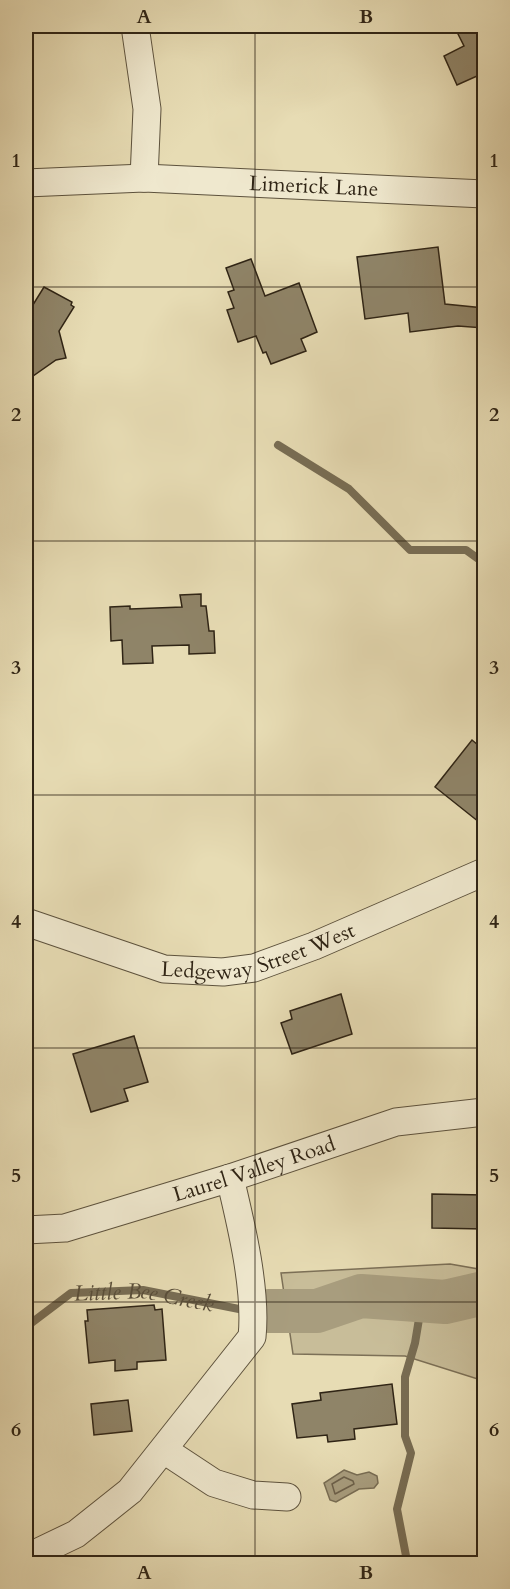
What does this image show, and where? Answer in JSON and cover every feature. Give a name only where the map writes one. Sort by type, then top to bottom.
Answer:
[{"type":"street","points":[[135,26],[147,109],[144,178]]},
{"type":"street","name":"Limerick Lane","points":[[26,183],[144,178],[484,194]]},
{"type":"street","name":"Ledgeway Street West","points":[[26,922],[164,969],[223,972],[254,968],[314,946],[484,873]]},
{"type":"street","name":"Laurel Valley Road","points":[[26,1230],[65,1228],[230,1178],[396,1122],[484,1112]]},
{"type":"street","points":[[26,1558],[75,1534],[130,1491],[252,1337],[254,1318],[240,1218],[230,1178]]},
{"type":"street","points":[[164,1450],[214,1483],[253,1495],[287,1497]]},
{"type":"shaded area","points":[[450,1264],[484,1270],[484,1381],[405,1356],[293,1354],[281,1273]]},
{"type":"water","points":[[344,1470],[357,1475],[369,1472],[377,1476],[378,1483],[374,1488],[359,1489],[336,1502],[330,1500],[324,1483]]},
{"type":"building","points":[[454,26],[484,26],[484,91],[477,76],[457,85],[444,56],[464,46]]},
{"type":"building","points":[[438,247],[445,304],[484,308],[484,328],[458,326],[410,332],[408,313],[365,319],[357,257]]},
{"type":"building","points":[[251,259],[265,296],[299,283],[317,332],[301,339],[306,351],[271,364],[266,352],[263,353],[256,336],[238,342],[227,310],[234,308],[228,292],[234,290],[226,268]]},
{"type":"building","points":[[44,287],[72,302],[71,305],[74,307],[59,331],[66,358],[56,360],[33,376],[26,347],[26,316]]},
{"type":"building","points":[[201,594],[201,606],[206,606],[209,631],[214,631],[215,653],[189,654],[189,645],[152,646],[153,663],[123,664],[122,640],[111,641],[110,607],[130,606],[130,609],[182,607],[180,595]]},
{"type":"building","points":[[472,740],[484,750],[484,826],[435,787]]},
{"type":"building","points":[[341,994],[352,1034],[292,1054],[281,1023],[292,1019],[290,1011]]},
{"type":"building","points":[[134,1036],[148,1082],[124,1089],[128,1101],[91,1112],[73,1054]]},
{"type":"building","points":[[432,1194],[484,1195],[484,1229],[432,1228]]},
{"type":"building","points":[[154,1305],[155,1310],[162,1309],[166,1360],[137,1362],[137,1369],[115,1371],[115,1360],[89,1363],[85,1321],[88,1321],[87,1310]]},
{"type":"building","points":[[392,1384],[397,1424],[354,1429],[355,1439],[328,1442],[327,1435],[297,1438],[292,1404],[321,1400],[320,1393]]},
{"type":"building","points":[[128,1400],[132,1431],[94,1435],[91,1404]]},
{"type":"waterway","points":[[278,445],[349,489],[410,550],[466,550],[484,563]]},
{"type":"waterway","name":"Little Bee Creek","points":[[26,1327],[71,1293],[143,1290],[239,1309]]},
{"type":"waterway","name":"Little Bee Creek","points":[[268,1311],[317,1311],[361,1296],[445,1302],[484,1293]]},
{"type":"waterway","points":[[410,1564],[407,1561],[397,1509],[411,1453],[405,1436],[405,1377],[415,1343],[422,1301]]}]
